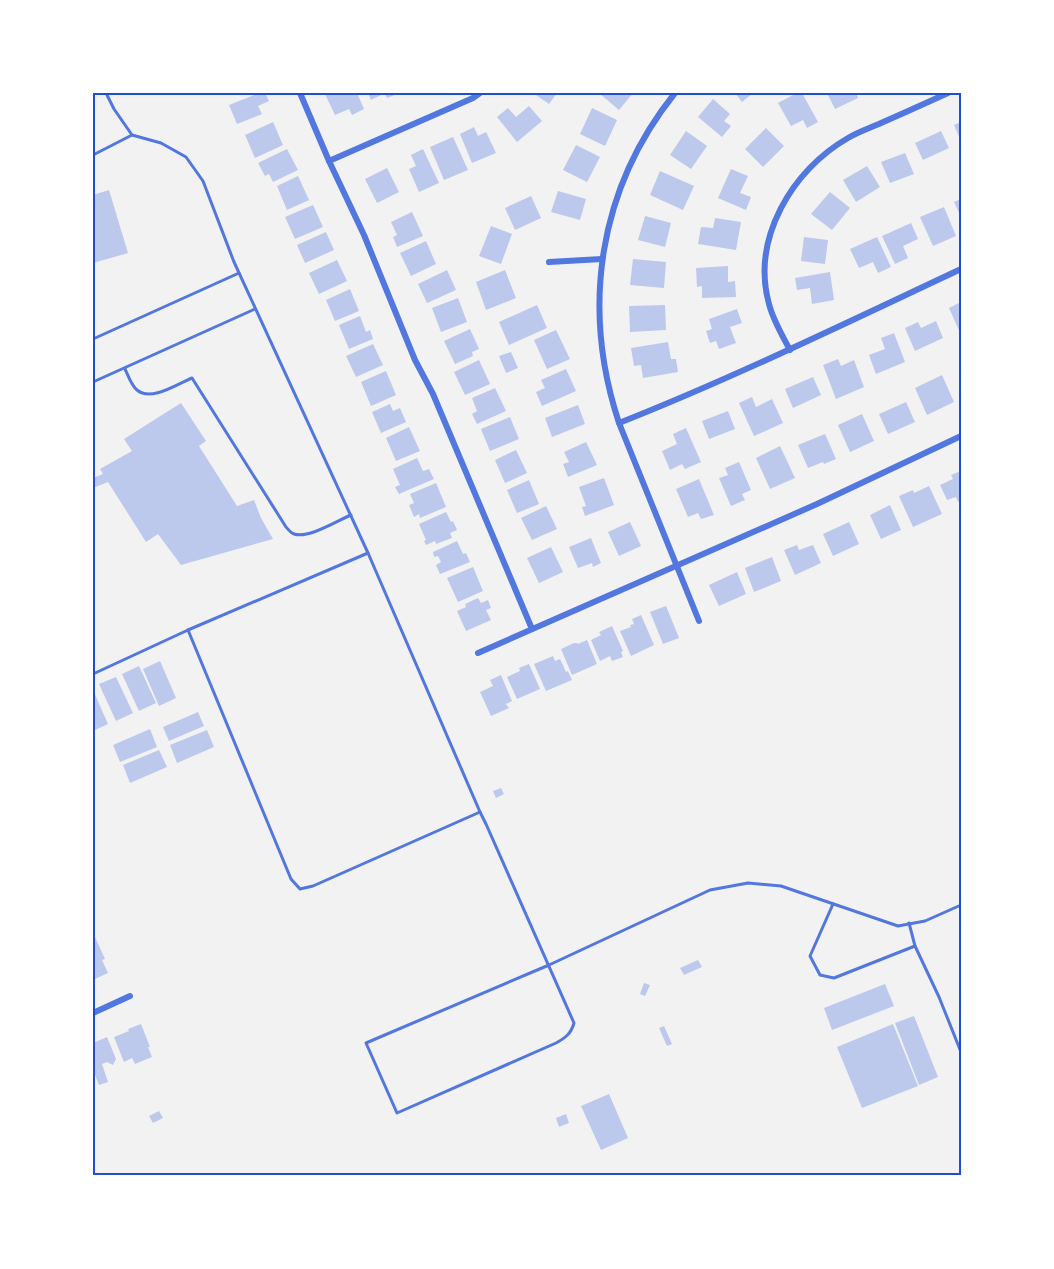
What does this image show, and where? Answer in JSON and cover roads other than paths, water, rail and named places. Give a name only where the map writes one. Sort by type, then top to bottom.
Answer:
[{"type":"street","points":[[300,93],[364,235],[415,360],[433,394],[532,628]]},
{"type":"street","points":[[329,161],[480,93]]},
{"type":"street","points":[[675,93],[645,136],[616,200],[602,259],[599,294],[600,328],[603,362],[619,423],[699,621]]},
{"type":"street","points":[[790,350],[776,324],[765,282],[765,260],[769,239],[779,210],[789,192],[808,169],[848,138],[948,93]]},
{"type":"street","points":[[549,262],[602,259]]},
{"type":"street","points":[[619,423],[686,397],[961,269]]},
{"type":"street","points":[[478,653],[677,567],[961,436]]},
{"type":"street","points":[[93,1012],[130,996]]},
{"type":"lane","points":[[106,93],[114,110],[132,135],[161,142],[186,157],[203,181],[239,273],[368,553],[480,812],[549,965],[574,1023],[572,1031],[564,1038],[396,1113],[366,1043],[549,965],[710,890],[748,883],[781,886],[898,926],[925,921],[961,905]]},
{"type":"lane","points":[[93,155],[132,135]]},
{"type":"lane","points":[[93,339],[239,273]]},
{"type":"lane","points":[[93,382],[255,309]]},
{"type":"lane","points":[[124,369],[135,389],[144,395],[155,394],[192,378],[292,534],[310,534],[351,515]]},
{"type":"lane","points":[[93,674],[188,630],[368,553]]},
{"type":"lane","points":[[188,630],[291,879],[300,889],[313,886],[480,812]]},
{"type":"lane","points":[[833,903],[810,956],[820,975],[834,978],[915,946]]},
{"type":"lane","points":[[909,923],[915,946],[961,1052]]}]
